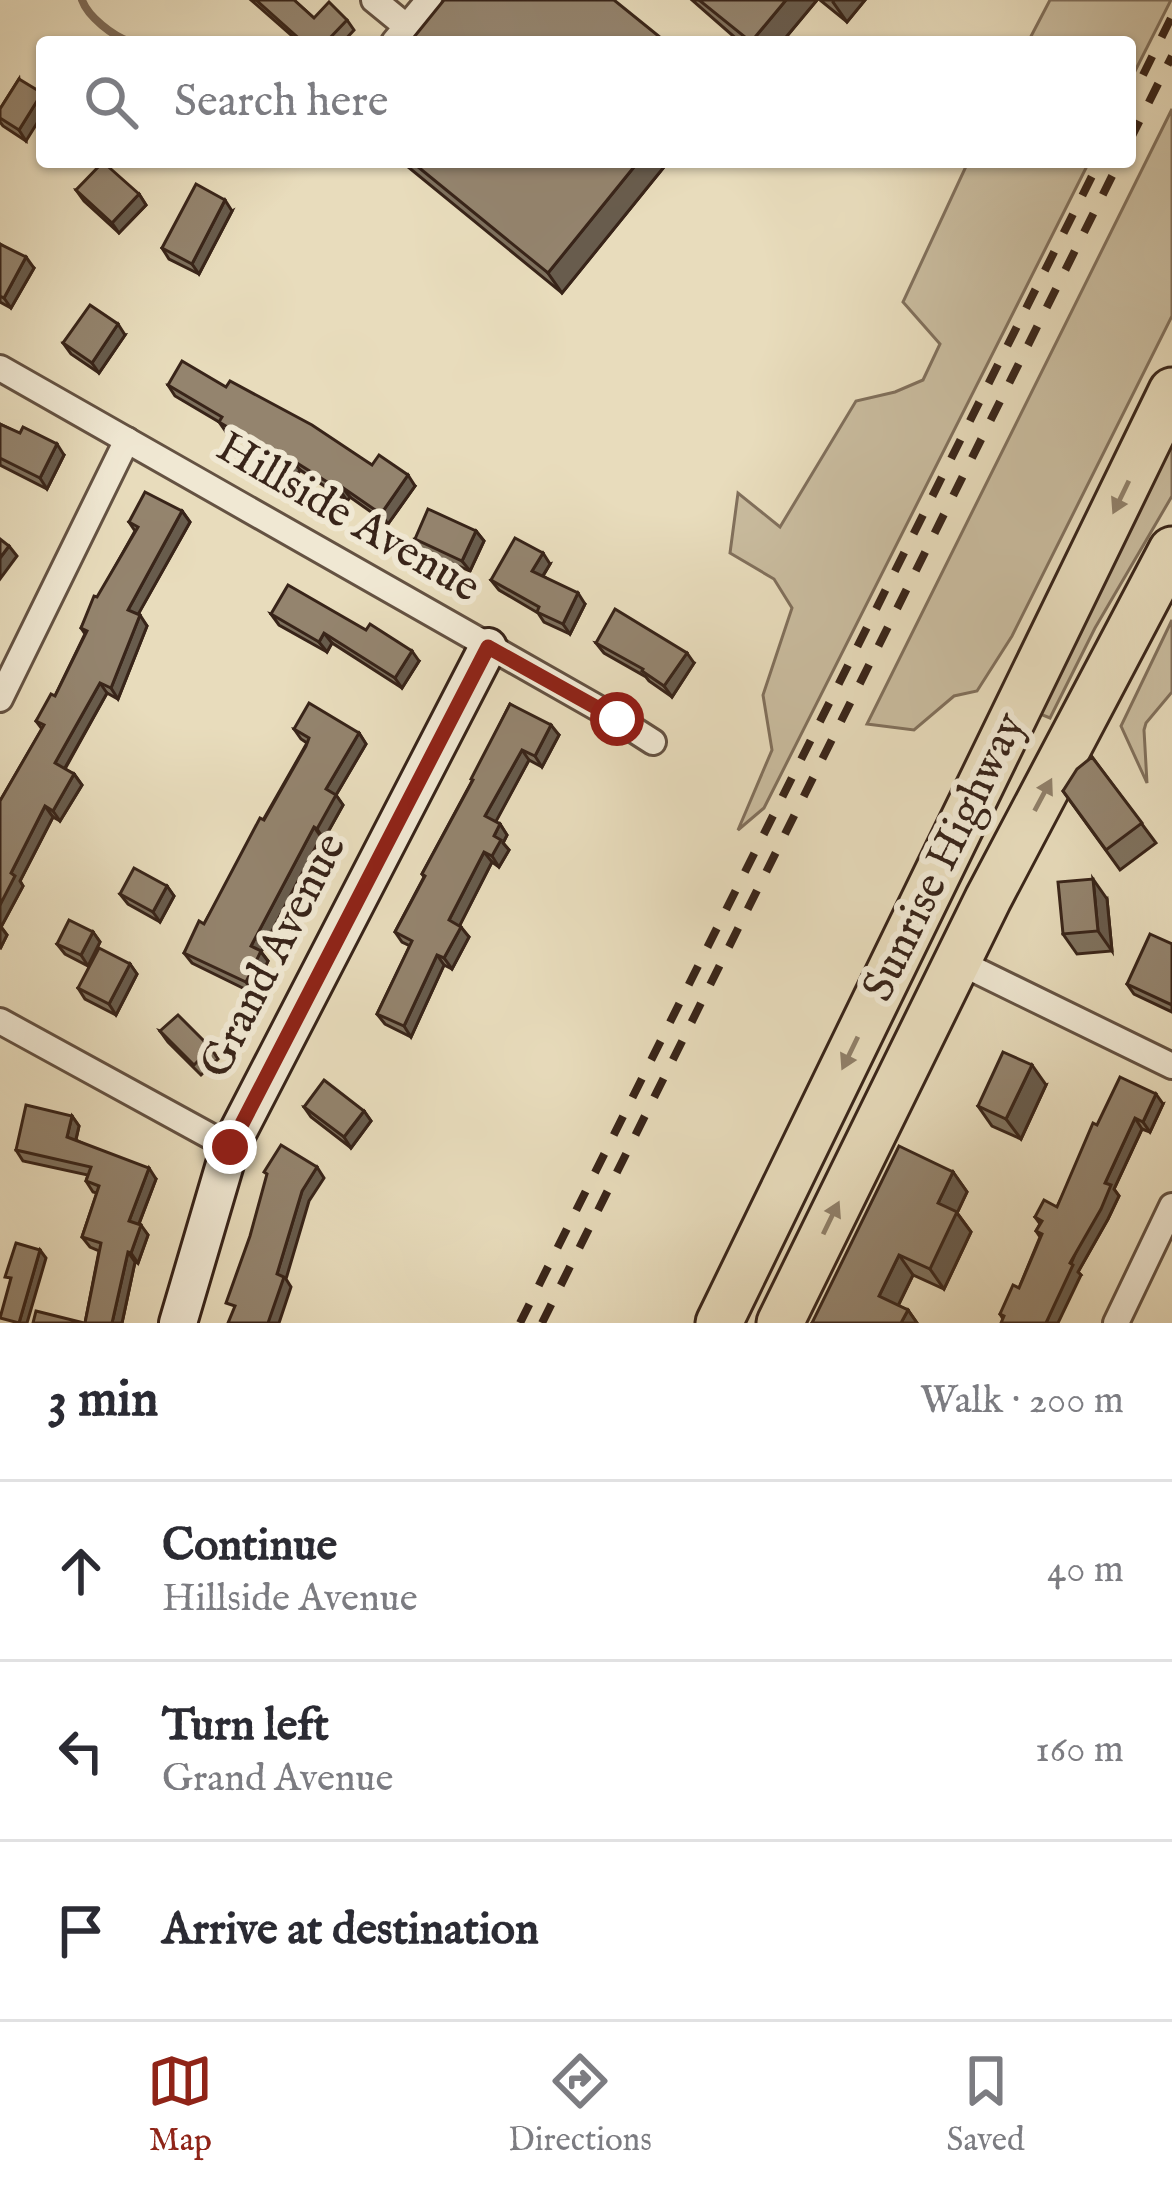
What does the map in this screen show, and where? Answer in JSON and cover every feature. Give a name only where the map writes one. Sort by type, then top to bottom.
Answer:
[{"type":"highway","name":"Sunrise Highway","points":[[780,1323],[957,961],[963,886],[1172,392]]},
{"type":"highway","name":"Sunrise Highway","points":[[719,1323],[963,886],[1172,550]]},
{"type":"street","points":[[374,0],[401,34],[429,0]]},
{"type":"street","name":"Hillside Avenue","points":[[0,368],[653,742]]},
{"type":"street","points":[[0,699],[127,440]]},
{"type":"street","name":"Grand Avenue","points":[[178,1323],[230,1147],[488,647]]},
{"type":"street","points":[[957,961],[1172,1066]]},
{"type":"street","points":[[0,1021],[230,1147]]},
{"type":"street","points":[[1117,1323],[1172,1206]]},
{"type":"shaded area","points":[[1050,0],[1171,0],[1136,69],[1136,36],[1031,36]]},
{"type":"shaded area","points":[[1172,109],[1172,316],[1012,636],[977,691],[954,696],[914,730],[867,724]]},
{"type":"shaded area","points":[[965,168],[1086,168],[764,808],[738,830],[772,750],[763,695],[792,608],[774,579],[730,553],[738,493],[780,527],[856,401],[923,380],[940,344],[903,302]]},
{"type":"shaded area","points":[[1172,432],[1172,496],[1095,628],[1050,718],[1040,714],[1053,675]]},
{"type":"shaded area","points":[[1172,620],[1172,692],[1144,730],[1147,783],[1121,726]]},
{"type":"building","points":[[256,0],[294,0],[314,18],[329,2],[347,20],[332,36],[296,36]]},
{"type":"building","points":[[444,0],[614,0],[659,36],[415,36]]},
{"type":"building","points":[[699,0],[786,0],[756,36],[744,36]]},
{"type":"building","points":[[19,79],[36,89],[36,103],[19,130],[0,118],[0,109]]},
{"type":"building","points":[[97,168],[110,168],[139,194],[112,223],[76,190]]},
{"type":"building","points":[[419,168],[633,168],[548,273]]},
{"type":"building","points":[[196,184],[225,200],[192,264],[162,248]]},
{"type":"building","points":[[0,244],[26,257],[4,298],[0,296]]},
{"type":"building","points":[[90,305],[118,324],[92,363],[63,343]]},
{"type":"building","points":[[182,361],[226,387],[230,381],[312,425],[372,465],[379,455],[408,475],[381,514],[292,460],[289,466],[261,451],[263,448],[219,422],[222,417],[168,385]]},
{"type":"building","points":[[0,424],[20,433],[23,427],[57,444],[40,478],[0,458]]},
{"type":"building","points":[[145,492],[182,511],[128,610],[140,615],[111,688],[100,683],[55,763],[74,774],[53,811],[45,806],[0,905],[0,801],[44,725],[36,721],[51,694],[55,696],[87,631],[81,628],[94,596],[138,527],[129,522]]},
{"type":"building","points":[[428,509],[476,531],[462,561],[415,539]]},
{"type":"building","points":[[515,538],[543,553],[532,571],[578,593],[563,624],[491,580]]},
{"type":"building","points":[[288,585],[366,630],[370,624],[412,651],[395,678],[324,633],[319,642],[271,614]]},
{"type":"building","points":[[615,609],[687,653],[664,686],[596,643]]},
{"type":"building","points":[[309,703],[359,733],[326,789],[336,795],[251,946],[261,951],[246,982],[184,953],[306,746],[309,738],[294,729]]},
{"type":"building","points":[[510,704],[551,725],[535,756],[522,750],[485,816],[500,824],[494,836],[501,840],[492,856],[484,852],[449,920],[461,927],[444,958],[437,955],[404,1026],[377,1014],[412,941],[395,932]]},
{"type":"building","points":[[1092,757],[1142,823],[1106,850],[1063,791],[1077,769]]},
{"type":"building","points":[[134,868],[167,886],[153,912],[120,894]]},
{"type":"building","points":[[1093,879],[1098,931],[1063,934],[1058,882]]},
{"type":"building","points":[[69,920],[93,932],[81,955],[57,944]]},
{"type":"building","points":[[1150,934],[1172,944],[1172,1005],[1127,984]]},
{"type":"building","points":[[99,948],[130,964],[109,1004],[78,988]]},
{"type":"building","points":[[178,1015],[211,1048],[194,1065],[160,1031]]},
{"type":"building","points":[[1003,1052],[1032,1065],[1006,1119],[978,1106]]},
{"type":"building","points":[[1120,1077],[1156,1094],[1143,1122],[1135,1118],[1105,1183],[1111,1185],[1101,1209],[1070,1263],[1046,1323],[1001,1323],[1004,1316],[1000,1314],[1013,1285],[1019,1288],[1042,1234],[1036,1231],[1042,1221],[1035,1217],[1044,1200],[1057,1207],[1093,1123],[1097,1125]]},
{"type":"building","points":[[324,1080],[364,1111],[344,1137],[304,1107]]},
{"type":"building","points":[[26,1105],[72,1116],[67,1137],[149,1168],[129,1221],[141,1225],[128,1252],[112,1323],[85,1323],[101,1243],[82,1237],[99,1186],[86,1181],[91,1167],[16,1150]]},
{"type":"building","points":[[281,1145],[317,1167],[302,1191],[277,1274],[284,1277],[268,1323],[228,1323],[235,1306],[226,1303],[250,1236],[264,1172]]},
{"type":"building","points":[[899,1146],[953,1172],[938,1203],[957,1212],[930,1269],[899,1255],[879,1296],[908,1310],[901,1323],[812,1323]]},
{"type":"building","points":[[16,1243],[40,1250],[19,1323],[0,1318],[11,1278],[5,1277]]},
{"type":"building","points":[[36,1311],[84,1323],[33,1323]]},
{"type":"waterway","points":[[82,0],[118,36]]},
{"type":"railway","points":[[1143,75],[1172,16]]},
{"type":"railway","points":[[1136,128],[1172,56]]},
{"type":"railway","points":[[520,1323],[1096,168]]},
{"type":"railway","points":[[542,1323],[1116,168]]},
{"type":"route","points":[[230,1147],[488,647],[617,719]]}]
